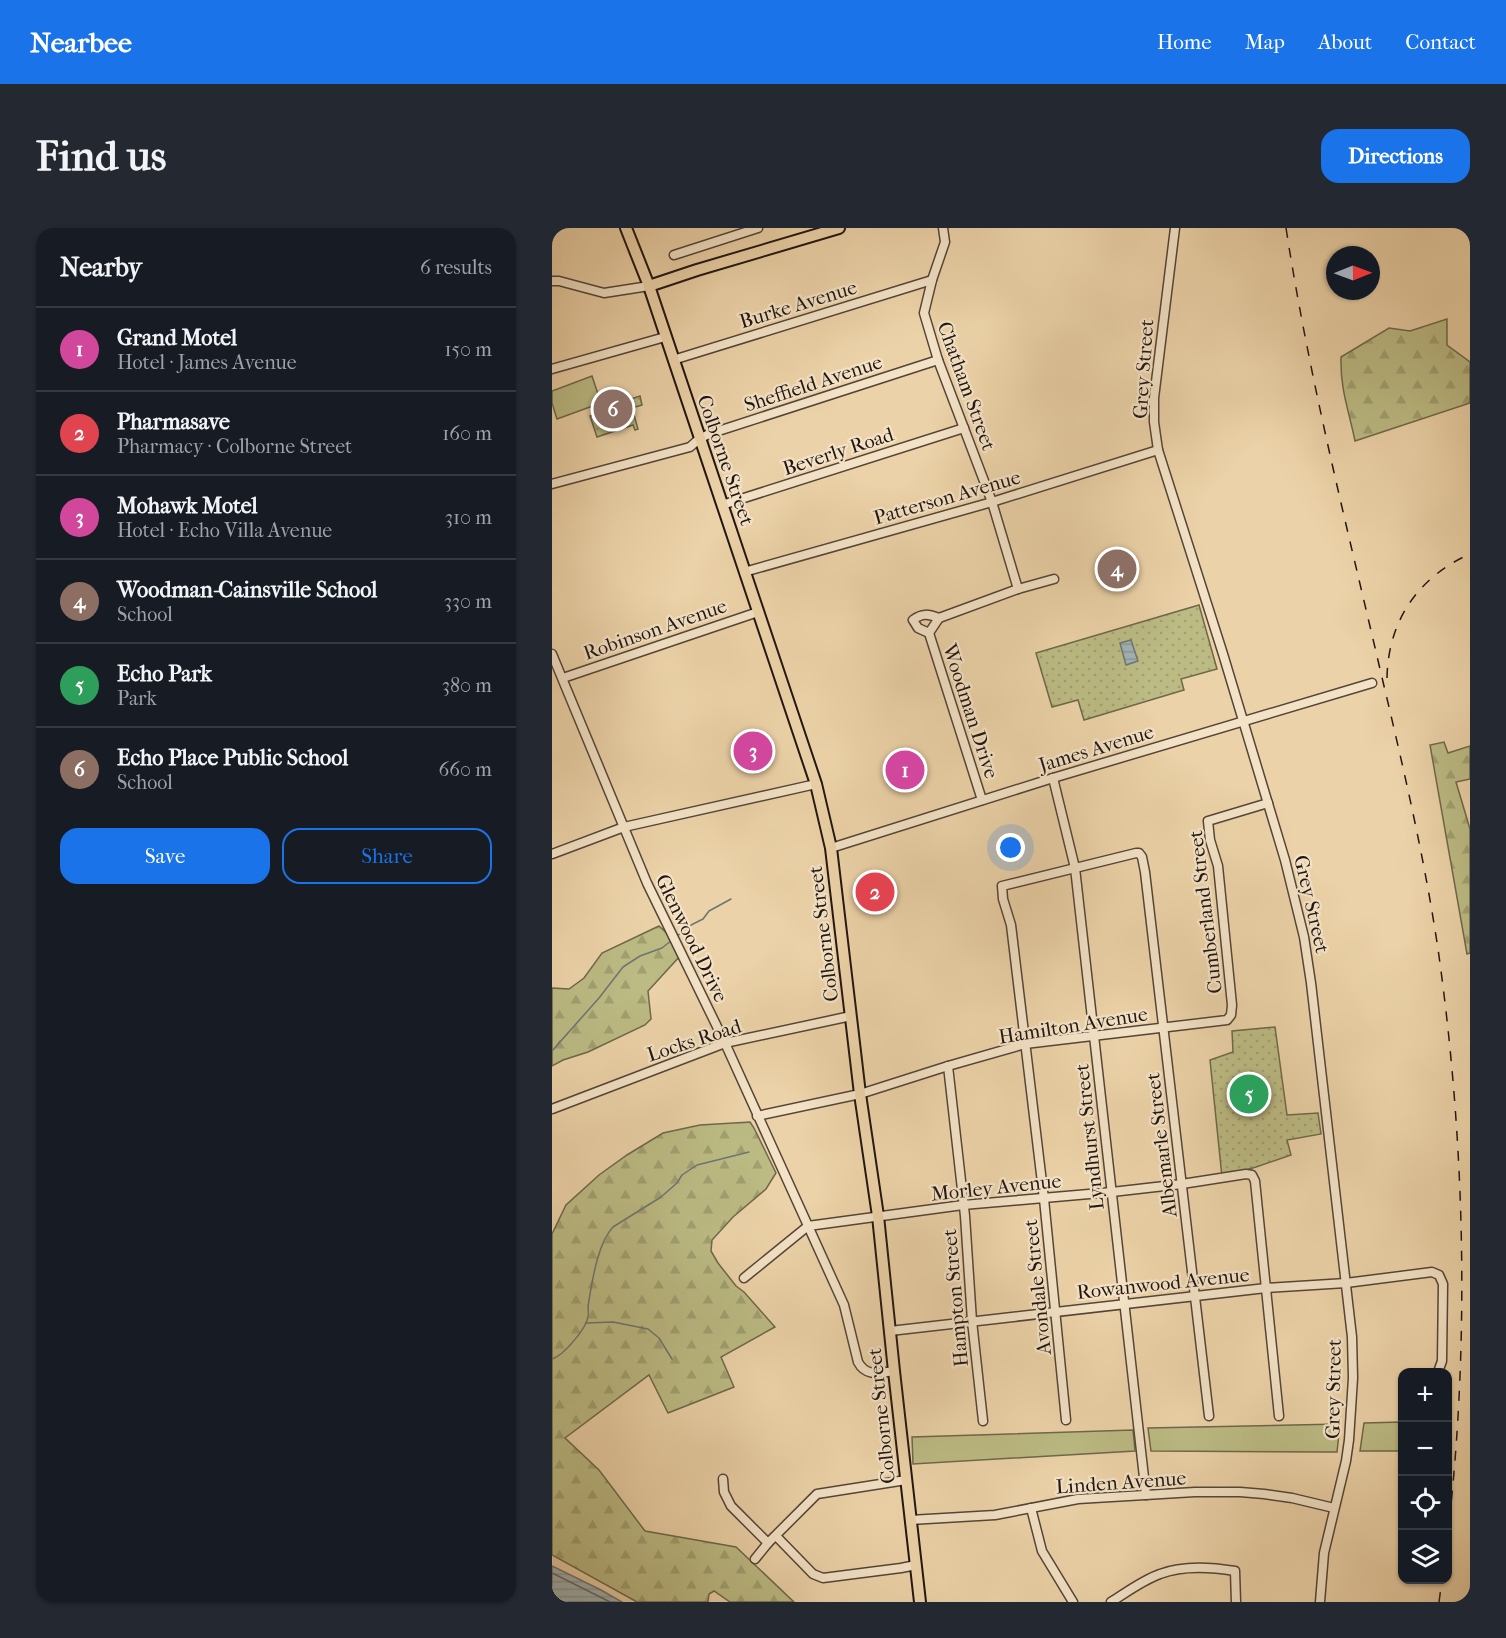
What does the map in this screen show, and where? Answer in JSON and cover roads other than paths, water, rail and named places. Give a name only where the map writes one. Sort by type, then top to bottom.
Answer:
[{"type":"main road","name":"Colborne Street","points":[[626,228],[649,286],[816,784],[831,848],[850,1016],[878,1216],[920,1602]]},
{"type":"main road","points":[[649,286],[839,228]]},
{"type":"street","points":[[674,255],[758,228]]},
{"type":"street","name":"Chatham Street","points":[[943,228],[945,242],[924,313],[938,360],[992,502],[1018,589]]},
{"type":"street","name":"Grey Street","points":[[1175,228],[1154,398],[1154,422],[1158,450],[1244,722],[1294,892],[1308,964],[1346,1283],[1353,1356],[1353,1399],[1346,1461],[1324,1553],[1320,1602]]},
{"type":"street","name":"Burke Avenue","points":[[673,360],[932,280]]},
{"type":"street","points":[[552,281],[604,293],[649,286]]},
{"type":"street","points":[[552,369],[665,337]]},
{"type":"street","name":"Sheffield Avenue","points":[[552,484],[690,447],[709,434],[938,360]]},
{"type":"street","name":"Beverly Road","points":[[722,505],[964,428]]},
{"type":"street","name":"Patterson Avenue","points":[[744,572],[992,502],[1158,450]]},
{"type":"street","name":"Woodman Drive","points":[[929,633],[939,618],[1018,589],[1054,579]]},
{"type":"street","name":"Robinson Avenue","points":[[563,678],[758,612]]},
{"type":"street","name":"Woodman Drive","points":[[939,618],[928,614],[919,615],[913,620],[918,628],[929,633],[982,800]]},
{"type":"street","name":"Glenwood Drive","points":[[552,654],[647,883],[724,1043],[844,1305],[858,1362],[864,1370],[869,1372],[894,1371]]},
{"type":"street","name":"James Avenue","points":[[831,848],[1053,778],[1372,683]]},
{"type":"street","name":"Lyndhurst Street","points":[[1053,778],[1076,868],[1146,1495]]},
{"type":"street","points":[[552,854],[624,827],[816,784]]},
{"type":"street","name":"Cumberland Street","points":[[1224,1022],[1230,1018],[1232,1005],[1218,866],[1210,840],[1208,821],[1268,803]]},
{"type":"street","name":"Albemarle Street","points":[[1076,868],[1136,853],[1143,857],[1209,1416]]},
{"type":"street","name":"Avondale Street","points":[[1066,1420],[1044,1199],[1011,925],[1003,900],[1002,886],[1076,868]]},
{"type":"street","name":"Locks Road","points":[[552,1109],[724,1043],[850,1016]]},
{"type":"street","name":"Hamilton Avenue","points":[[758,1116],[860,1094],[1025,1044],[1224,1022]]},
{"type":"street","name":"Hampton Street","points":[[948,1066],[983,1421]]},
{"type":"street","name":"Morley Avenue","points":[[808,1226],[963,1205],[1112,1192],[1246,1174],[1252,1175],[1254,1181],[1266,1288]]},
{"type":"street","points":[[744,1278],[808,1226]]},
{"type":"street","name":"Rowanwood Avenue","points":[[890,1331],[1266,1288],[1346,1283],[1426,1272],[1439,1275],[1443,1284],[1442,1361],[1439,1368]]},
{"type":"street","points":[[1266,1288],[1279,1416]]},
{"type":"street","points":[[723,1479],[724,1492],[731,1506],[768,1543]]},
{"type":"street","points":[[755,1559],[817,1494],[906,1480]]},
{"type":"street","name":"Linden Avenue","points":[[910,1520],[981,1516],[1078,1499],[1195,1492],[1240,1492],[1292,1498],[1334,1508]]},
{"type":"street","points":[[1031,1508],[1042,1551],[1073,1602]]},
{"type":"street","points":[[776,1536],[813,1574],[823,1578],[916,1565]]},
{"type":"street","points":[[1111,1602],[1158,1575],[1177,1570],[1208,1568],[1235,1571],[1236,1602]]},
{"type":"water","points":[[1131,640],[1138,661],[1126,665],[1120,643]]},
{"type":"water","points":[[552,1566],[601,1590],[622,1602],[552,1602]]},
{"type":"waterway","points":[[676,937],[703,919],[709,911],[731,899]]},
{"type":"waterway","points":[[552,1051],[623,967],[640,956],[662,948],[672,940]]},
{"type":"waterway","points":[[552,1359],[568,1347],[587,1321],[596,1264],[607,1234],[613,1227],[661,1197],[677,1183],[682,1175],[697,1165],[749,1152]]},
{"type":"waterway","points":[[586,1323],[613,1322],[648,1329],[659,1338],[672,1359]]},
{"type":"railway","points":[[1286,228],[1317,395],[1419,844],[1438,949],[1447,1021],[1459,1167],[1462,1314],[1460,1387],[1448,1530]]},
{"type":"railway","points":[[1387,678],[1393,638],[1409,603],[1435,575],[1470,554]]},
{"type":"railway","points":[[1439,1602],[1441,1584]]},
{"type":"place","name":"Echo Place Public School","points":[[613,409]]},
{"type":"place","name":"Woodman-Cainsville School","points":[[1117,569]]},
{"type":"place","name":"Mohawk Motel","points":[[753,751]]},
{"type":"place","name":"Grand Motel","points":[[905,770]]},
{"type":"place","name":"Pharmasave","points":[[875,892]]},
{"type":"place","name":"Echo Park","points":[[1249,1094]]}]
